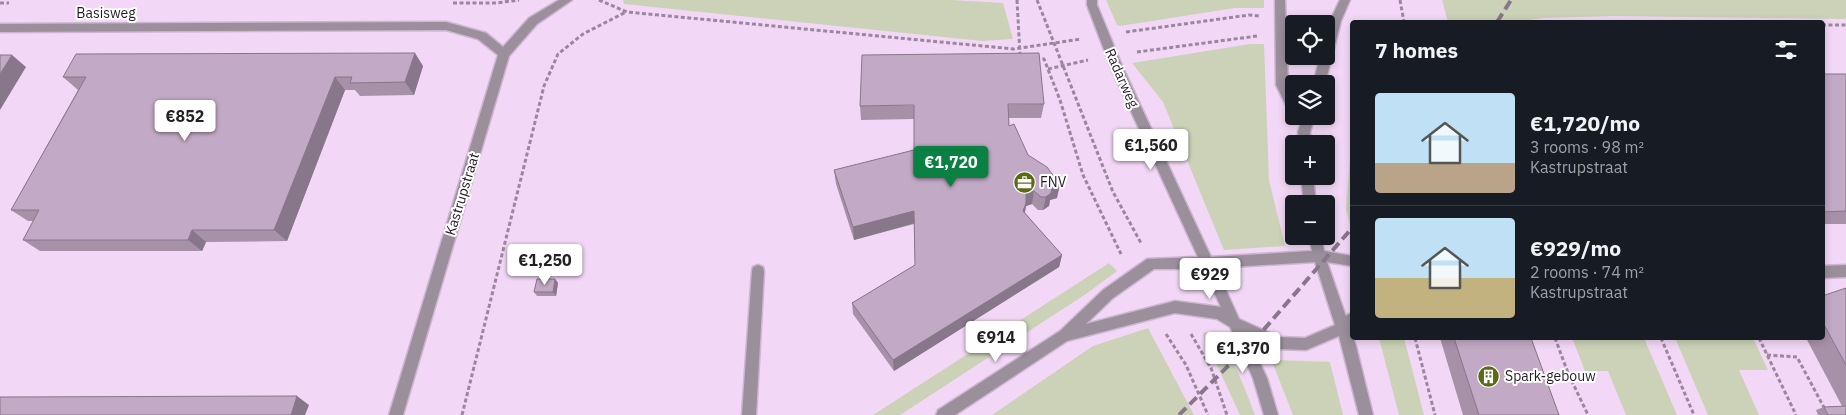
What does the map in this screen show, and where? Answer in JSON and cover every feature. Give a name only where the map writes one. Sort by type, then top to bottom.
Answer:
[{"type":"street","name":"Kastrupstraat","points":[[396,415],[504,54],[533,21],[567,0]]},
{"type":"street","name":"Radarweg","points":[[1092,0],[1092,5],[1112,56],[1260,378],[1271,415]]},
{"type":"street","points":[[1280,0],[1282,85],[1285,91]]},
{"type":"street","points":[[1321,75],[1335,21],[1345,0]]},
{"type":"street","name":"Basisweg","points":[[0,28],[446,26],[482,36],[504,54]]},
{"type":"street","points":[[1065,335],[1175,307],[1220,313],[1236,324],[1278,343],[1306,344],[1348,324],[1319,256],[1317,245]]},
{"type":"street","points":[[943,415],[1065,335],[1108,294],[1152,263],[1209,264],[1319,256],[1350,260]]},
{"type":"street","points":[[749,415],[758,271]]},
{"type":"street","points":[[1825,272],[1846,271]]},
{"type":"street","points":[[1351,340],[1366,415]]},
{"type":"path","points":[[598,0],[627,12],[1019,48],[1249,15],[1279,17]]},
{"type":"path","points":[[1017,0],[1020,55],[1044,59],[1060,100],[1083,176],[1133,276]]},
{"type":"path","points":[[1036,0],[1113,192],[1152,263]]},
{"type":"path","points":[[1400,0],[1404,20]]},
{"type":"path","points":[[462,415],[544,86],[558,54],[583,34],[627,12]]},
{"type":"path","points":[[1825,25],[1846,25]]},
{"type":"path","points":[[1048,69],[1112,56],[1254,36],[1280,37]]},
{"type":"path","points":[[1175,307],[1211,368],[1227,415]]},
{"type":"path","points":[[1153,313],[1186,365],[1208,415]]},
{"type":"path","points":[[1416,340],[1435,415]]},
{"type":"path","points":[[1556,340],[1588,415]]},
{"type":"path","points":[[1662,340],[1694,415]]},
{"type":"path","points":[[1760,340],[1796,415]]},
{"type":"path","points":[[1767,355],[1797,357],[1828,415]]},
{"type":"green space","points":[[623,0],[951,0],[1003,3],[1013,39],[982,41],[624,4]]},
{"type":"green space","points":[[1106,0],[1264,0],[1264,8],[1235,8],[1120,26],[1117,25]]},
{"type":"green space","points":[[1442,0],[1846,0],[1846,19],[1614,16],[1530,20],[1447,20]]},
{"type":"green space","points":[[1250,44],[1264,44],[1269,180],[1285,246],[1224,250],[1163,102],[1132,63]]},
{"type":"green space","points":[[1350,157],[1350,224],[1346,209]]},
{"type":"green space","points":[[1109,263],[1117,271],[1086,294],[900,415],[873,415]]},
{"type":"green space","points":[[1148,328],[1194,415],[992,415],[1093,346]]},
{"type":"green space","points":[[1204,332],[1213,337],[1229,356],[1242,381],[1255,415],[1240,415],[1203,335]]},
{"type":"green space","points":[[1380,340],[1405,340],[1424,415],[1399,415]]},
{"type":"green space","points":[[1573,340],[1645,340],[1677,415],[1626,415],[1608,371],[1585,371]]},
{"type":"green space","points":[[1676,340],[1754,340],[1768,370],[1739,370],[1759,415],[1708,415]]},
{"type":"green space","points":[[1277,360],[1330,362],[1343,415],[1293,415],[1273,364]]},
{"type":"building","points":[[415,53],[405,82],[350,83],[352,77],[335,77],[274,230],[192,230],[188,240],[23,240],[39,210],[11,210],[86,77],[63,77],[76,54]]},
{"type":"building","points":[[1039,53],[1044,104],[1008,104],[1009,126],[1014,124],[1028,155],[1047,167],[1060,185],[1052,187],[1051,193],[1046,197],[1041,197],[1034,191],[1026,194],[1026,203],[1023,211],[1062,255],[893,360],[852,303],[915,265],[914,211],[853,227],[834,170],[914,150],[914,105],[860,106],[862,55]]},
{"type":"building","points":[[0,55],[12,55],[0,74]]},
{"type":"building","points":[[1825,74],[1846,74],[1846,211],[1825,212]]},
{"type":"building","points":[[537,279],[555,279],[553,292],[534,292]]},
{"type":"building","points":[[1846,288],[1846,365],[1825,326],[1825,295]]},
{"type":"building","name":"Spark-gebouw","points":[[1455,340],[1532,340],[1559,415],[1479,415]]},
{"type":"building","points":[[297,396],[291,415],[0,415],[0,397]]},
{"type":"building","points":[[1846,406],[1846,415],[1828,415],[1824,407]]},
{"type":"railway","points":[[1498,20],[1511,0]]},
{"type":"railway","points":[[1179,415],[1260,334],[1350,230]]},
{"type":"place","name":"FNV","points":[[1024,182]]},
{"type":"place","name":"Spark-gebouw","points":[[1489,376]]}]
